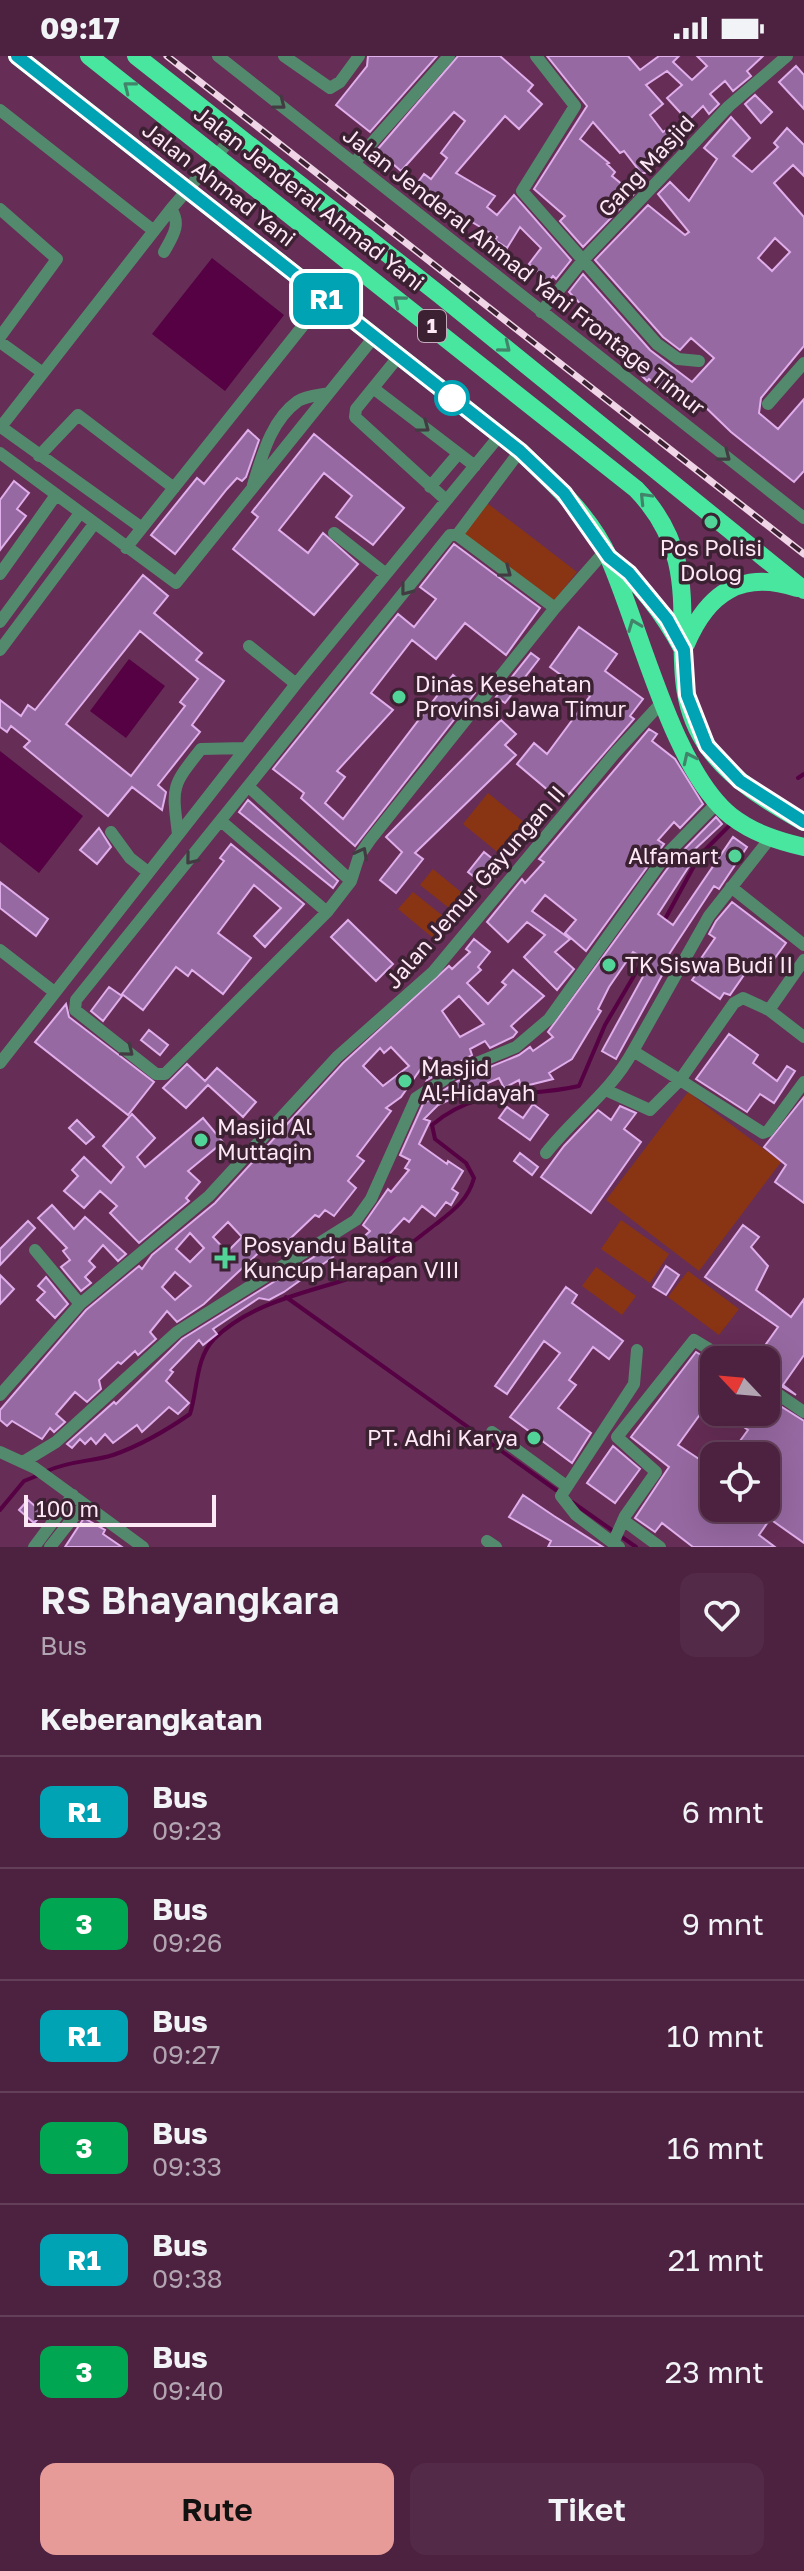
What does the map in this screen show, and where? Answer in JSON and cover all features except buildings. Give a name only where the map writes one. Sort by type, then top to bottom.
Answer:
[{"type":"highway","name":"Jalan Ahmad Yani","points":[[17,56],[500,435],[564,493],[607,554],[692,766],[724,809],[748,828],[804,847]]},
{"type":"highway","name":"Jalan Jenderal Ahmad Yani","points":[[89,56],[636,489],[658,512],[671,535],[683,583],[687,695],[707,746],[740,781],[804,822]]},
{"type":"highway","name":"Jalan Jenderal Ahmad Yani","points":[[136,56],[804,590]]},
{"type":"highway","points":[[607,554],[659,608],[684,652]]},
{"type":"highway","points":[[663,696],[697,617],[728,590],[768,579],[804,590]]},
{"type":"street","name":"Jalan Jenderal Ahmad Yani Frontage Timur","points":[[218,56],[804,518]]},
{"type":"street","points":[[284,56],[330,88],[340,82],[359,56]]},
{"type":"street","points":[[355,162],[449,56]]},
{"type":"street","points":[[536,56],[575,106],[522,191],[664,350],[678,359],[699,361]]},
{"type":"street","name":"Gang Masjid","points":[[541,312],[584,259],[729,106],[787,56]]},
{"type":"street","points":[[0,110],[154,231]]},
{"type":"street","points":[[142,528],[0,428],[171,209],[235,134]]},
{"type":"street","points":[[0,209],[57,259],[56,265],[0,340],[43,373]]},
{"type":"street","points":[[164,252],[176,229],[177,221],[171,209]]},
{"type":"street","points":[[126,548],[325,298]]},
{"type":"street","points":[[0,453],[171,582],[177,582],[374,337]]},
{"type":"street","points":[[399,356],[356,409],[355,417],[446,500]]},
{"type":"street","points":[[768,404],[804,363]]},
{"type":"street","points":[[373,388],[475,466]]},
{"type":"street","points":[[250,492],[267,441],[281,419],[299,400],[329,393]]},
{"type":"street","points":[[39,456],[78,415],[174,488]]},
{"type":"street","points":[[0,1063],[245,748],[500,435]]},
{"type":"street","points":[[457,535],[520,451]]},
{"type":"street","points":[[430,487],[458,454]]},
{"type":"street","points":[[0,574],[56,495]]},
{"type":"street","points":[[0,622],[80,513]]},
{"type":"street","points":[[0,650],[94,524]]},
{"type":"street","points":[[334,533],[386,574]]},
{"type":"street","points":[[555,608],[457,535],[450,535],[76,1000],[75,1010],[156,1074],[165,1074],[327,912],[351,881],[359,856],[370,840],[555,608],[607,554]]},
{"type":"street","points":[[249,646],[296,684]]},
{"type":"street","name":"Jalan Jemur Gayungan II","points":[[0,1395],[80,1304],[209,1196],[337,1057],[433,972],[663,696]]},
{"type":"street","points":[[178,834],[173,791],[175,781],[201,749],[245,748]]},
{"type":"street","points":[[249,787],[351,881]]},
{"type":"street","points":[[29,1465],[177,1332],[356,1220],[371,1199],[416,1098],[457,1071],[516,1047],[549,1019],[666,855],[724,809]]},
{"type":"street","points":[[221,821],[327,912]]},
{"type":"street","points":[[111,832],[130,858],[148,872]]},
{"type":"street","points":[[546,1153],[570,1123],[608,1091],[694,941],[771,837]]},
{"type":"street","points":[[731,887],[804,945]]},
{"type":"street","points":[[0,950],[53,991]]},
{"type":"street","points":[[769,1010],[804,960]]},
{"type":"street","points":[[608,1091],[650,1110],[680,1080],[738,1000],[751,999],[804,1037]]},
{"type":"street","points":[[633,1051],[763,1133],[768,1131],[804,1082]]},
{"type":"street","points":[[35,1250],[80,1304]]},
{"type":"street","points":[[618,1535],[656,1472],[617,1437],[694,1340],[704,1346]]},
{"type":"street","points":[[637,1350],[634,1384],[603,1436],[565,1485],[562,1501],[618,1535],[660,1547]]},
{"type":"street","points":[[780,1396],[804,1412]]},
{"type":"street","points":[[492,1432],[565,1485]]},
{"type":"street","points":[[1,1450],[55,1482],[143,1547]]},
{"type":"street","points":[[34,1547],[73,1495]]},
{"type":"street","points":[[50,1547],[84,1504]]},
{"type":"shaded area","points":[[212,258],[284,315],[225,391],[152,334]]},
{"type":"shaded area","points":[[487,503],[577,572],[551,605],[462,536]]},
{"type":"shaded area","points":[[129,659],[165,686],[126,738],[90,711]]},
{"type":"shaded area","points":[[0,751],[83,816],[39,873],[0,842]]},
{"type":"shaded area","points":[[488,793],[531,828],[506,859],[463,824]]},
{"type":"shaded area","points":[[433,869],[467,897],[454,912],[420,885]]},
{"type":"shaded area","points":[[413,892],[448,920],[433,938],[398,909]]},
{"type":"shaded area","points":[[688,1092],[781,1162],[699,1271],[606,1200]]},
{"type":"shaded area","points":[[621,1220],[669,1254],[650,1283],[601,1249]]},
{"type":"shaded area","points":[[596,1267],[636,1296],[622,1315],[582,1286]]},
{"type":"shaded area","points":[[688,1271],[739,1309],[719,1335],[668,1297]]},
{"type":"waterway","points":[[798,778],[804,774]]},
{"type":"waterway","points":[[664,921],[700,855],[731,824]]},
{"type":"waterway","points":[[47,1471],[123,1451],[181,1420],[190,1414],[203,1356],[214,1339],[229,1326],[262,1307],[376,1267],[449,1214],[464,1199],[474,1178],[466,1163],[435,1139],[432,1125],[450,1112],[484,1099],[579,1086],[605,1025],[645,957]]},
{"type":"waterway","points":[[286,1297],[556,1490]]},
{"type":"waterway","points":[[0,1510],[24,1481],[39,1475]]},
{"type":"waterway","points":[[572,1502],[636,1547]]},
{"type":"railway","points":[[167,56],[804,554]]},
{"type":"bus line","name":"R1","points":[[17,56],[520,451],[564,493],[609,557],[629,573],[667,619],[684,650],[687,695],[692,715],[707,746],[740,781],[804,822]]},
{"type":"place","name":"Pos Polisi Dolog","points":[[711,522]]},
{"type":"place","name":"Dinas Kesehatan Provinsi Jawa Timur","points":[[399,697]]},
{"type":"place","name":"Alfamart","points":[[735,856]]},
{"type":"place","name":"TK Siswa Budi II","points":[[609,965]]},
{"type":"place","name":"Masjid Al-Hidayah","points":[[405,1081]]},
{"type":"place","name":"Masjid Al Muttaqin","points":[[201,1140]]},
{"type":"place","name":"Posyandu Balita Kuncup Harapan VIII","points":[[225,1258]]},
{"type":"place","name":"PT. Adhi Karya","points":[[534,1438]]}]
